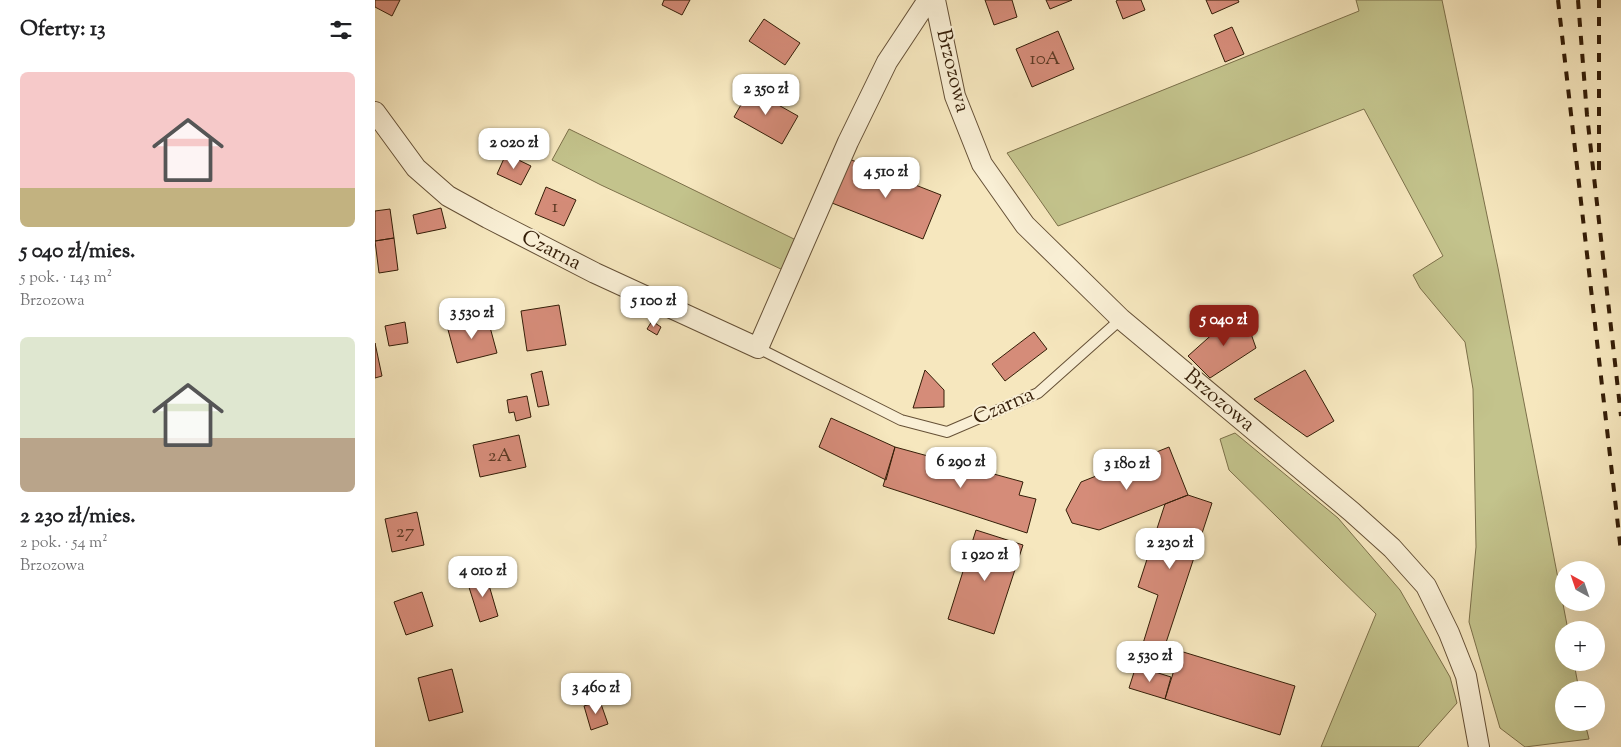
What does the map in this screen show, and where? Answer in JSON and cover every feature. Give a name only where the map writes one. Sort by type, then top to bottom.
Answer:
[{"type":"street","points":[[758,348],[848,142],[887,62],[928,0]]},
{"type":"street","name":"Brzozowa","points":[[935,0],[955,96],[982,164],[1025,225],[1121,318],[1352,512],[1392,548],[1426,586],[1449,633],[1466,676],[1479,747]]},
{"type":"street","name":"Czarna","points":[[375,112],[416,168],[447,196],[595,273],[758,348]]},
{"type":"lane","name":"Czarna","points":[[758,348],[901,420],[947,432],[1038,393],[1121,318]]},
{"type":"green space","points":[[1356,0],[1442,0],[1498,268],[1555,563],[1555,611],[1564,611],[1566,621],[1555,621],[1555,671],[1575,671],[1577,681],[1555,681],[1555,731],[1587,731],[1589,739],[1525,747],[1500,728],[1469,622],[1476,547],[1473,389],[1465,342],[1420,288],[1413,275],[1443,256],[1364,109],[1058,226],[1007,153],[1359,11]]},
{"type":"green space","points":[[569,129],[796,240],[783,270],[601,185],[552,160]]},
{"type":"green space","points":[[1235,433],[1338,518],[1400,590],[1450,677],[1457,703],[1418,747],[1321,747],[1376,614],[1229,470],[1220,439]]},
{"type":"building","points":[[375,0],[400,0],[392,16],[375,7]]},
{"type":"building","points":[[664,0],[690,0],[682,15],[662,5]]},
{"type":"building","points":[[985,0],[1012,0],[1017,17],[994,25]]},
{"type":"building","points":[[1046,0],[1072,0],[1050,9]]},
{"type":"building","points":[[1141,0],[1145,10],[1123,19],[1116,1]]},
{"type":"building","points":[[1206,0],[1238,0],[1239,2],[1212,14]]},
{"type":"building","points":[[764,19],[800,43],[785,65],[749,41]]},
{"type":"building","points":[[1232,27],[1244,54],[1225,62],[1214,35]]},
{"type":"building","points":[[1058,31],[1074,69],[1032,87],[1016,49]]},
{"type":"building","points":[[750,89],[798,116],[782,144],[734,117]]},
{"type":"building","points":[[506,154],[531,166],[521,185],[497,174]]},
{"type":"building","points":[[849,159],[941,195],[923,239],[832,203]]},
{"type":"building","points":[[546,187],[576,200],[564,226],[535,214]]},
{"type":"building","points":[[441,208],[446,228],[417,234],[413,215]]},
{"type":"building","points":[[390,209],[394,238],[375,241],[375,211]]},
{"type":"building","points":[[394,238],[398,270],[379,273],[375,241]]},
{"type":"building","points":[[559,305],[566,345],[527,351],[521,311]]},
{"type":"building","points":[[1236,313],[1249,328],[1256,348],[1210,378],[1188,356]]},
{"type":"building","points":[[487,316],[497,353],[457,363],[447,326]]},
{"type":"building","points":[[652,321],[661,327],[657,335],[647,329]]},
{"type":"building","points":[[405,322],[408,343],[389,346],[385,326]]},
{"type":"building","points":[[1034,332],[1047,349],[1005,381],[992,364]]},
{"type":"building","points":[[375,343],[382,376],[375,378]]},
{"type":"building","points":[[925,370],[944,390],[944,407],[913,408]]},
{"type":"building","points":[[1305,370],[1334,421],[1307,437],[1254,399]]},
{"type":"building","points":[[542,371],[549,405],[538,407],[531,374]]},
{"type":"building","points":[[527,396],[531,417],[516,421],[514,412],[509,413],[507,400]]},
{"type":"building","points":[[831,418],[895,447],[886,480],[819,447]]},
{"type":"building","points":[[519,435],[526,467],[480,477],[473,445]]},
{"type":"building","points":[[895,447],[1023,482],[1019,495],[1036,499],[1027,533],[883,486]]},
{"type":"building","points":[[1169,447],[1188,495],[1099,530],[1072,523],[1066,510],[1081,482]]},
{"type":"building","points":[[1188,495],[1212,503],[1156,673],[1136,666],[1158,595],[1138,587],[1165,504]]},
{"type":"building","points":[[417,512],[424,545],[392,552],[385,519]]},
{"type":"building","points":[[976,530],[1023,545],[994,634],[948,619]]},
{"type":"building","points":[[486,575],[498,616],[480,622],[467,581]]},
{"type":"building","points":[[422,592],[433,626],[406,635],[394,602]]},
{"type":"building","points":[[1180,651],[1295,686],[1280,735],[1165,699]]},
{"type":"building","points":[[1136,666],[1171,677],[1165,699],[1129,688]]},
{"type":"building","points":[[452,669],[463,712],[429,721],[418,678]]},
{"type":"building","points":[[600,701],[608,724],[591,730],[584,706]]},
{"type":"railway","points":[[1558,0],[1621,552]]},
{"type":"railway","points":[[1578,0],[1587,115],[1621,416]]},
{"type":"railway","points":[[1599,0],[1599,170]]}]
